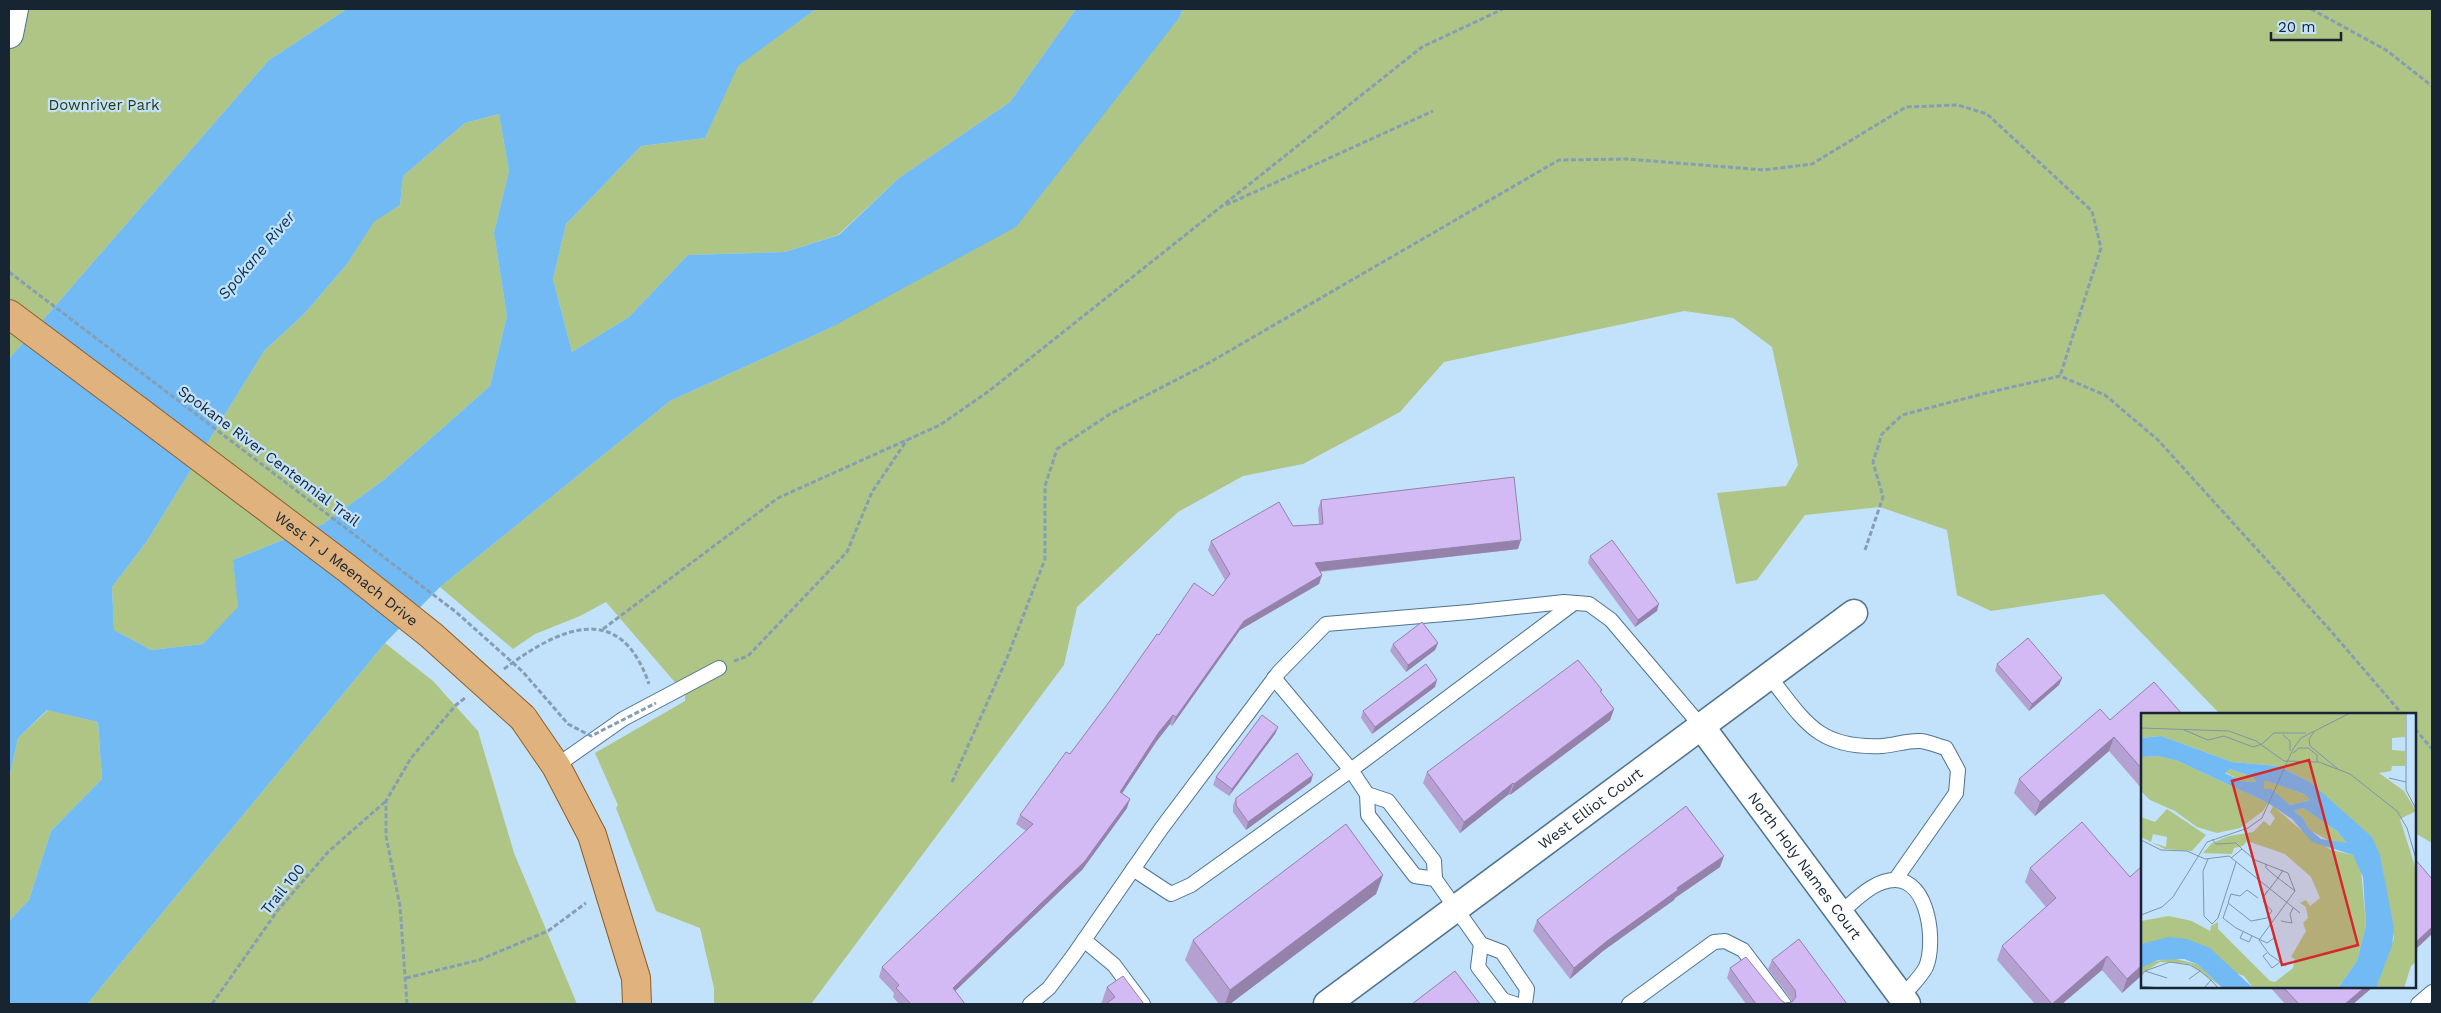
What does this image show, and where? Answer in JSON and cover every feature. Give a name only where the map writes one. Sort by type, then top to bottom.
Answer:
[{"type":"main road","name":"West T J Meenach Drive","points":[[9,314],[348,569],[431,635],[523,718],[556,766],[592,835],[636,978],[637,1004]]},
{"type":"street","points":[[9,34],[14,9]]},
{"type":"street","name":"West Elliot Court","points":[[1327,1004],[1854,613]]},
{"type":"street","name":"North Holy Names Court","points":[[1701,726],[1904,1001]]},
{"type":"lane","points":[[1030,1004],[1049,988],[1133,869],[1274,678],[1304,644],[1326,624],[1564,602],[1589,604],[1611,620],[1701,726]]},
{"type":"lane","points":[[1133,869],[1171,894],[1191,885],[1351,770],[1574,603]]},
{"type":"lane","points":[[556,766],[623,719],[655,700],[719,668]]},
{"type":"lane","points":[[1768,676],[1803,720],[1829,740],[1848,745],[1874,746],[1920,741],[1946,748],[1958,770],[1956,793],[1895,880]]},
{"type":"lane","points":[[1274,678],[1351,770],[1367,794],[1368,815],[1415,876],[1435,879]]},
{"type":"lane","points":[[1367,794],[1388,801],[1434,860],[1435,879],[1480,944],[1502,952],[1527,989],[1525,1004]]},
{"type":"lane","points":[[1840,913],[1874,885],[1895,880],[1909,884],[1924,903],[1932,937],[1926,967],[1904,1001]]},
{"type":"lane","points":[[1084,940],[1114,965],[1143,1004]]},
{"type":"lane","points":[[1629,1004],[1714,942],[1725,941],[1743,950],[1784,1004]]},
{"type":"lane","points":[[1480,944],[1478,967],[1504,1000],[1515,1004]]},
{"type":"lane","points":[[2418,1004],[2432,992]]},
{"type":"path","points":[[603,629],[778,498],[940,424],[989,391],[1422,48],[1503,9]]},
{"type":"path","points":[[2311,9],[2386,50],[2432,86]]},
{"type":"path","points":[[952,782],[1007,658],[1044,559],[1045,486],[1057,449],[1110,414],[1205,365],[1559,160],[1627,158],[1764,170],[1812,164],[1906,107],[1958,104],[1987,114],[2092,211],[2101,248],[2060,376]]},
{"type":"path","points":[[1221,208],[1433,111]]},
{"type":"path","name":"Spokane River Centennial Trail","points":[[9,272],[456,612],[523,672],[568,724],[591,736],[655,700]]},
{"type":"path","points":[[1865,550],[1883,496],[1873,462],[1882,434],[1902,415],[2060,376],[2105,394],[2158,440],[2330,630],[2401,713]]},
{"type":"path","points":[[719,668],[748,656],[847,552],[872,492],[908,440]]},
{"type":"path","points":[[504,669],[535,646],[580,630],[603,629],[624,639],[646,675],[651,689]]},
{"type":"path","points":[[407,1004],[400,906],[386,836],[386,801],[411,758],[456,704],[472,693]]},
{"type":"path","points":[[2416,730],[2432,749]]},
{"type":"path","name":"Trail 100","points":[[212,1004],[278,910],[328,852],[386,801]]},
{"type":"path","points":[[406,978],[479,960],[548,931],[609,886]]},
{"type":"green space","name":"Downriver Park","points":[[9,9],[347,9],[269,60],[9,359]]},
{"type":"green space","points":[[816,9],[1076,9],[1010,102],[899,178],[838,235],[785,252],[688,255],[629,317],[572,352],[553,279],[566,224],[641,146],[705,138],[737,66]]},
{"type":"green space","points":[[1183,9],[2432,9],[2432,843],[2416,834],[2416,713],[2219,713],[2104,594],[1991,611],[1957,595],[1947,530],[1880,507],[1805,515],[1757,580],[1736,584],[1717,493],[1786,486],[1798,465],[1772,347],[1733,318],[1684,311],[1444,362],[1400,412],[1303,464],[1243,476],[1178,512],[1077,607],[1064,665],[811,1004],[714,1004],[714,988],[700,928],[656,911],[616,808],[618,805],[595,753],[685,701],[685,694],[606,602],[580,616],[535,634],[513,649],[440,587],[670,401],[832,327],[1179,18]]},
{"type":"green space","points":[[499,114],[509,171],[494,233],[507,316],[490,386],[385,479],[323,524],[233,560],[239,607],[203,644],[151,650],[114,630],[112,587],[147,541],[264,351],[305,313],[347,264],[374,221],[400,205],[403,176],[465,123]]},
{"type":"green space","points":[[385,643],[433,681],[478,731],[514,853],[577,1004],[87,1004]]},
{"type":"green space","points":[[48,710],[98,722],[102,779],[51,831],[29,900],[9,921],[9,778],[18,738]]},
{"type":"water","name":"Spokane River","points":[[347,9],[816,9],[738,66],[705,138],[641,146],[566,224],[553,279],[572,352],[629,317],[688,255],[785,252],[839,235],[899,178],[1010,102],[1076,9],[1183,9],[1179,18],[1016,227],[832,327],[670,401],[440,587],[385,643],[87,1004],[9,1004],[9,921],[29,900],[51,831],[102,779],[98,722],[47,710],[18,738],[9,778],[9,359],[269,60]],"holes":[[[499,114],[509,171],[494,233],[507,316],[490,386],[385,479],[323,524],[233,560],[238,607],[203,644],[151,650],[114,630],[112,587],[147,541],[264,351],[305,313],[347,264],[374,222],[400,205],[403,176],[465,123]]]},
{"type":"building","points":[[1514,477],[1521,540],[1315,563],[1322,575],[1244,621],[1176,717],[1173,715],[1159,732],[1120,792],[1130,799],[1085,861],[953,988],[965,1004],[911,1004],[896,988],[899,985],[882,967],[1033,824],[1020,815],[1066,752],[1070,754],[1112,698],[1157,634],[1159,635],[1194,583],[1213,596],[1230,574],[1211,541],[1279,502],[1293,526],[1323,524],[1321,500]]},
{"type":"building","points":[[1612,540],[1659,604],[1638,620],[1590,556]]},
{"type":"building","points":[[1422,622],[1438,643],[1408,665],[1393,644]]},
{"type":"building","points":[[2028,638],[2062,678],[2032,704],[1997,664]]},
{"type":"building","points":[[1578,660],[1602,690],[1600,691],[1614,709],[1513,783],[1464,822],[1427,772]]},
{"type":"building","points":[[1426,664],[1437,680],[1375,727],[1363,711]]},
{"type":"building","points":[[2154,682],[2181,713],[2141,713],[2141,768],[2114,737],[2040,802],[2019,779],[2100,709],[2110,720]]},
{"type":"building","points":[[1262,715],[1278,727],[1232,789],[1216,777]]},
{"type":"building","points":[[1297,753],[1313,775],[1248,822],[1236,805],[1236,798]]},
{"type":"building","points":[[1686,806],[1724,856],[1677,888],[1678,890],[1607,941],[1574,968],[1537,920]]},
{"type":"building","points":[[2082,822],[2130,877],[2141,867],[2141,966],[2127,979],[2107,956],[2052,1004],[2002,946],[2056,898],[2030,868]]},
{"type":"building","points":[[1346,824],[1383,875],[1230,990],[1193,940]]},
{"type":"building","points":[[2416,860],[2432,879],[2432,927],[2416,942]]},
{"type":"building","points":[[1799,939],[1847,1004],[1756,1004],[1730,968],[1746,957],[1781,1000],[1785,1003],[1792,1002],[1796,997],[1795,990],[1772,960]]},
{"type":"building","points":[[1455,971],[1480,1004],[1412,1004]]},
{"type":"building","points":[[1123,976],[1144,1004],[1106,1004],[1115,997],[1107,987]]},
{"type":"building","points":[[2284,988],[2364,988],[2345,1004],[2299,1004]]}]
